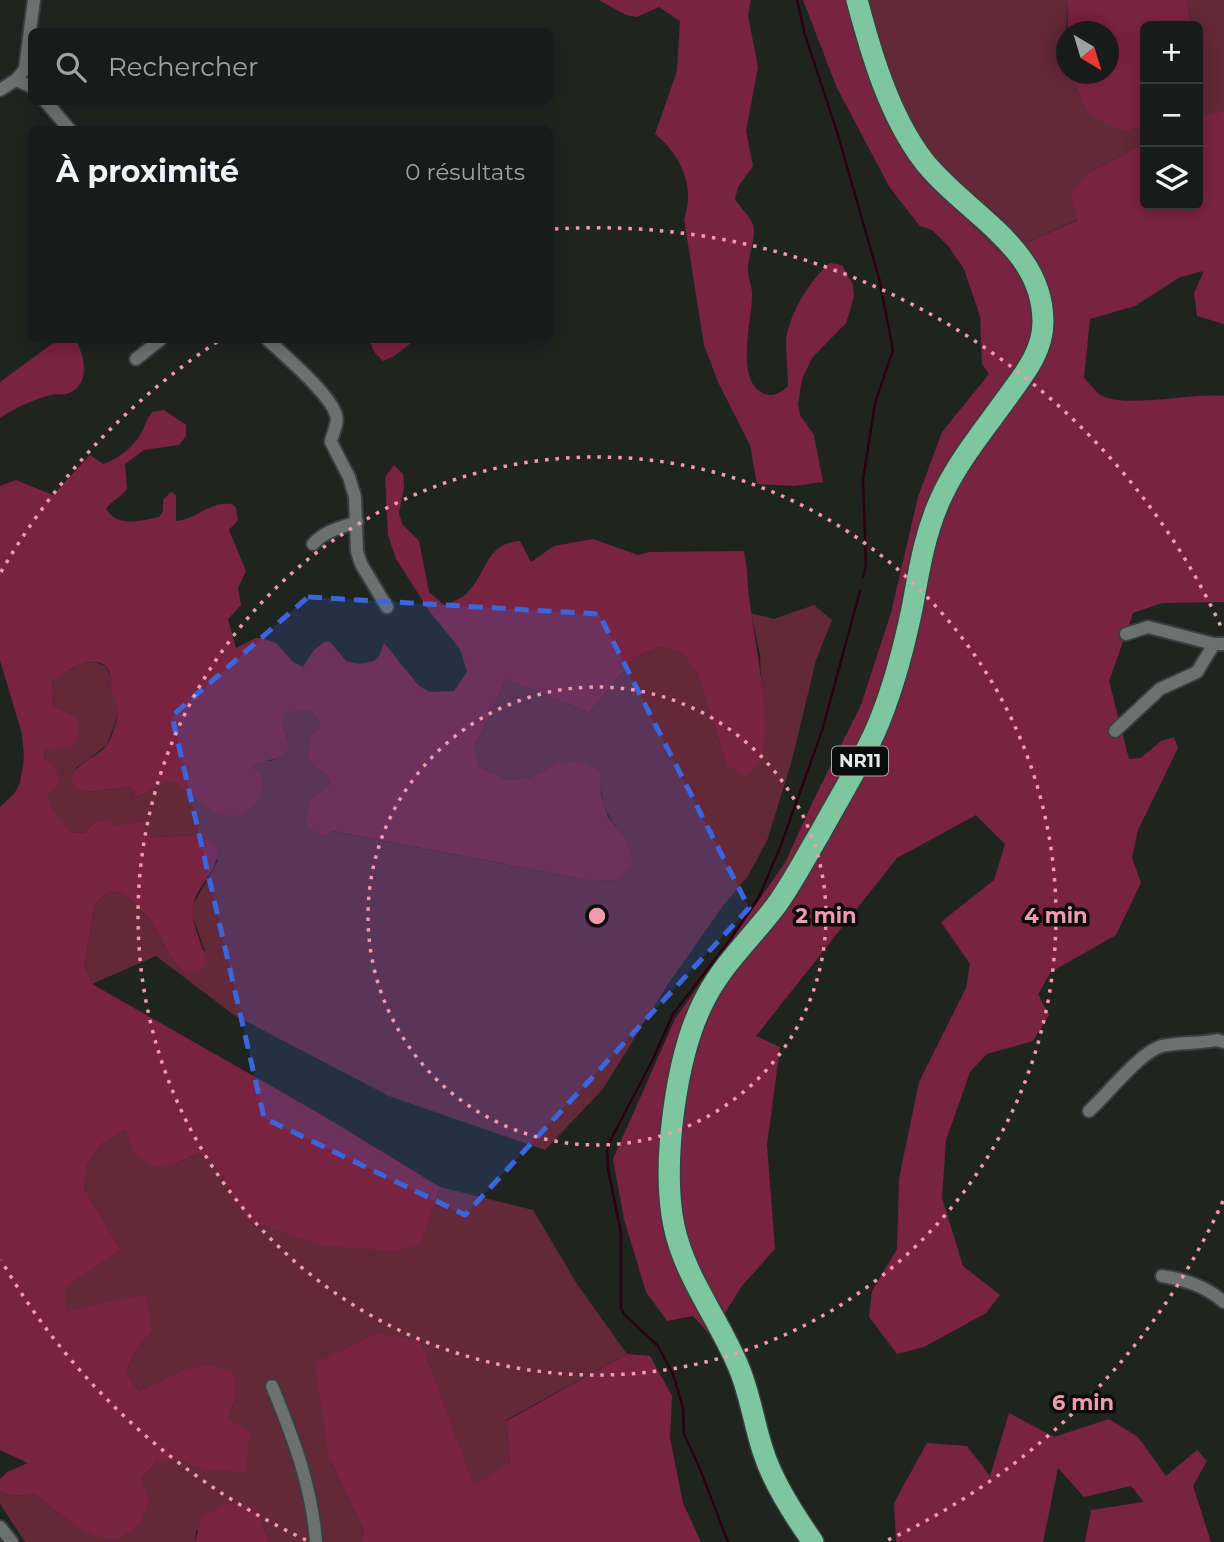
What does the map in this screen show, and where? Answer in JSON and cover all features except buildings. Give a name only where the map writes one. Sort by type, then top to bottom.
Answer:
[{"type":"highway","name":"NR11","points":[[813,1542],[764,1457],[740,1371],[692,1278],[674,1226],[670,1192],[671,1157],[683,1059],[706,996],[796,877],[875,732],[895,679],[930,522],[950,479],[1026,372],[1039,346],[1043,327],[1041,298],[1027,265],[1010,243],[956,197],[921,158],[896,113],[880,76],[857,0]]},
{"type":"street","points":[[30,28],[34,0]]},
{"type":"street","points":[[0,90],[16,80],[24,69],[28,41]]},
{"type":"street","points":[[16,80],[28,85]]},
{"type":"street","points":[[49,105],[67,126]]},
{"type":"street","points":[[135,359],[156,343]]},
{"type":"street","points":[[271,343],[312,383],[336,414],[337,423],[331,442],[352,487],[360,564],[387,607]]},
{"type":"street","points":[[313,544],[331,530],[357,522]]},
{"type":"street","points":[[1115,731],[1160,690],[1197,672],[1219,644],[1148,627],[1126,634]]},
{"type":"street","points":[[1089,1111],[1103,1099],[1113,1084],[1149,1052],[1161,1046],[1217,1040],[1224,1042]]},
{"type":"street","points":[[1162,1276],[1192,1283],[1211,1291],[1224,1302]]},
{"type":"street","points":[[272,1386],[295,1440],[316,1542]]},
{"type":"street","points":[[0,1527],[12,1542]]},
{"type":"highlighted area","points":[[308,597],[599,614],[749,908],[465,1215],[264,1118],[172,716]]},
{"type":"shaded area","points":[[599,0],[751,0],[748,16],[758,67],[746,131],[753,166],[738,187],[735,199],[749,217],[754,230],[748,267],[752,304],[747,363],[755,387],[772,395],[788,386],[788,331],[802,298],[815,278],[830,263],[842,265],[853,285],[854,297],[846,323],[812,358],[802,379],[798,404],[800,415],[814,435],[823,482],[794,486],[757,484],[750,445],[718,382],[704,345],[684,219],[687,183],[672,151],[655,134],[677,71],[680,21],[659,7],[637,17],[626,15]]},
{"type":"shaded area","points":[[803,0],[846,0],[914,164],[1000,254],[1078,220],[1070,195],[1088,173],[1140,146],[1140,210],[1203,210],[1203,115],[1224,111],[1224,324],[1197,316],[1194,293],[1204,271],[1180,277],[1135,306],[1090,319],[1084,378],[1099,394],[1109,399],[1140,401],[1224,396],[1224,602],[1162,603],[1133,613],[1109,681],[1129,759],[1141,758],[1161,741],[1174,737],[1178,748],[1138,830],[1132,858],[1141,883],[1116,935],[1051,972],[1038,994],[1049,1015],[1033,1041],[987,1054],[970,1072],[946,1140],[942,1198],[963,1266],[1000,1295],[986,1313],[924,1347],[897,1354],[869,1317],[872,1291],[897,1249],[899,1179],[919,1082],[966,988],[970,964],[941,922],[994,880],[1005,844],[976,815],[897,858],[756,1036],[780,1047],[767,1145],[775,1249],[741,1287],[711,1336],[693,1316],[667,1321],[646,1292],[624,1219],[613,1159],[675,1019],[785,863],[861,705],[891,613],[918,497],[942,432],[989,374],[982,364],[980,316],[964,269],[949,247],[932,230],[920,226],[890,188],[837,88]]},
{"type":"shaded area","points":[[846,0],[1067,0],[1067,21],[1056,21],[1056,84],[1074,84],[1087,112],[1129,131],[1140,127],[1140,146],[1088,173],[1079,219],[1000,254],[914,164]]},
{"type":"shaded area","points":[[1067,0],[1186,0],[1191,21],[1140,21],[1140,127],[1129,131],[1108,125],[1087,112],[1074,84],[1119,84],[1119,21],[1068,21]]},
{"type":"shaded area","points":[[1186,0],[1224,0],[1224,111],[1203,115],[1203,21],[1191,21]]},
{"type":"shaded area","points":[[77,343],[84,365],[79,385],[66,394],[55,394],[26,403],[0,418],[0,382],[52,344]]},
{"type":"shaded area","points":[[370,343],[411,343],[383,361]]},
{"type":"shaded area","points":[[164,410],[186,425],[186,436],[179,445],[144,450],[125,464],[127,489],[106,509],[123,521],[159,517],[163,512],[163,500],[171,492],[176,495],[176,521],[216,505],[232,504],[236,508],[238,520],[229,530],[246,571],[238,588],[241,605],[228,619],[236,648],[256,638],[262,638],[276,643],[293,662],[303,667],[314,650],[324,642],[330,642],[346,661],[359,664],[374,661],[384,643],[419,686],[430,692],[454,691],[467,672],[460,649],[430,612],[396,559],[388,535],[385,477],[394,465],[403,474],[404,487],[399,513],[402,524],[419,541],[429,592],[444,605],[466,594],[494,552],[509,543],[520,541],[531,562],[554,546],[593,539],[638,555],[649,552],[744,551],[762,684],[764,746],[760,760],[746,777],[726,764],[697,672],[682,653],[661,647],[635,657],[589,713],[507,679],[474,746],[479,767],[509,780],[531,777],[556,764],[580,760],[600,772],[601,795],[608,817],[624,836],[633,861],[618,880],[593,881],[332,831],[325,836],[313,832],[306,824],[310,800],[330,785],[326,774],[315,768],[308,758],[311,735],[320,728],[317,716],[308,709],[285,713],[282,725],[290,746],[281,756],[252,766],[261,774],[264,786],[255,804],[240,815],[226,815],[211,810],[171,781],[135,798],[131,787],[87,792],[76,788],[71,778],[83,763],[103,750],[114,730],[118,711],[111,677],[101,663],[93,662],[75,667],[52,682],[54,706],[75,716],[78,729],[76,740],[70,748],[45,749],[44,759],[54,767],[60,777],[57,788],[47,794],[50,805],[71,832],[84,833],[93,824],[105,821],[115,826],[142,821],[146,832],[157,837],[196,835],[217,848],[217,857],[211,873],[194,901],[194,922],[206,963],[199,972],[184,972],[169,954],[152,921],[123,893],[111,892],[101,897],[94,907],[85,965],[92,984],[320,1114],[440,1187],[421,1242],[399,1251],[324,1246],[247,1220],[216,1167],[199,1153],[175,1164],[151,1166],[133,1152],[126,1130],[101,1144],[88,1164],[84,1188],[121,1250],[65,1287],[65,1312],[146,1294],[152,1332],[136,1350],[126,1372],[139,1391],[186,1369],[211,1365],[233,1373],[236,1397],[228,1419],[250,1432],[246,1472],[204,1470],[180,1461],[157,1461],[141,1479],[149,1501],[140,1524],[120,1538],[96,1537],[73,1524],[34,1494],[11,1496],[0,1492],[0,1479],[7,1472],[28,1463],[0,1450],[0,807],[14,794],[20,783],[24,758],[22,734],[0,660],[0,486],[16,480],[53,495],[90,455],[103,464],[125,452],[139,437],[152,412]]},
{"type":"shaded area","points":[[814,605],[832,620],[816,660],[792,760],[767,841],[748,876],[725,903],[666,987],[603,1089],[545,1150],[389,1096],[234,1015],[156,956],[92,984],[85,965],[94,907],[101,897],[111,892],[123,893],[152,921],[169,954],[205,951],[193,917],[193,905],[218,861],[196,835],[157,837],[146,832],[141,821],[115,827],[93,824],[84,833],[71,832],[50,805],[44,777],[45,748],[75,716],[54,706],[52,682],[61,674],[83,663],[94,662],[105,666],[111,676],[111,688],[119,711],[107,745],[76,768],[87,792],[131,787],[135,798],[171,781],[181,784],[198,801],[260,760],[272,761],[290,746],[282,725],[285,712],[308,709],[317,716],[320,728],[315,768],[326,774],[330,785],[325,836],[331,831],[593,881],[618,880],[624,836],[605,806],[599,771],[556,764],[531,777],[509,780],[479,767],[474,746],[507,679],[589,713],[635,657],[661,647],[683,653],[697,672],[726,764],[764,733],[760,654],[751,613],[774,619]]},
{"type":"shaded area","points":[[126,1130],[175,1164],[199,1153],[216,1167],[247,1220],[420,1243],[440,1187],[533,1210],[577,1284],[627,1354],[506,1420],[510,1462],[474,1487],[421,1341],[329,1458],[363,1528],[362,1542],[269,1542],[256,1506],[196,1531],[195,1542],[25,1542],[0,1504],[0,1492],[11,1496],[34,1494],[73,1524],[141,1479],[157,1461],[180,1461],[204,1470],[246,1471],[228,1419],[236,1397],[187,1369],[139,1391],[126,1372],[136,1350],[152,1332],[65,1313],[64,1287],[121,1250],[84,1188],[88,1164],[101,1144]]},
{"type":"shaded area","points":[[378,1333],[421,1341],[474,1486],[510,1462],[506,1421],[627,1354],[650,1356],[672,1396],[670,1438],[683,1503],[701,1542],[362,1542],[363,1528],[329,1458],[315,1363]]},
{"type":"shaded area","points":[[1009,1413],[1054,1437],[1109,1419],[1138,1437],[1166,1476],[1197,1450],[1207,1461],[1193,1486],[1211,1542],[1085,1542],[1091,1510],[1144,1502],[1131,1486],[1084,1497],[1058,1468],[1043,1542],[896,1542],[894,1503],[927,1443],[967,1446],[990,1476]]},
{"type":"shaded area","points":[[232,1503],[256,1506],[269,1542],[195,1542],[201,1519],[221,1506]]},
{"type":"waterway","points":[[797,0],[805,35],[837,132],[879,278],[893,350],[875,403],[863,480],[866,566],[863,577]]},
{"type":"waterway","points":[[728,1542],[684,1434],[683,1408],[673,1374],[658,1346],[621,1308],[621,1233],[607,1151],[673,1014],[730,940],[759,897],[781,845],[822,731],[860,591]]}]
